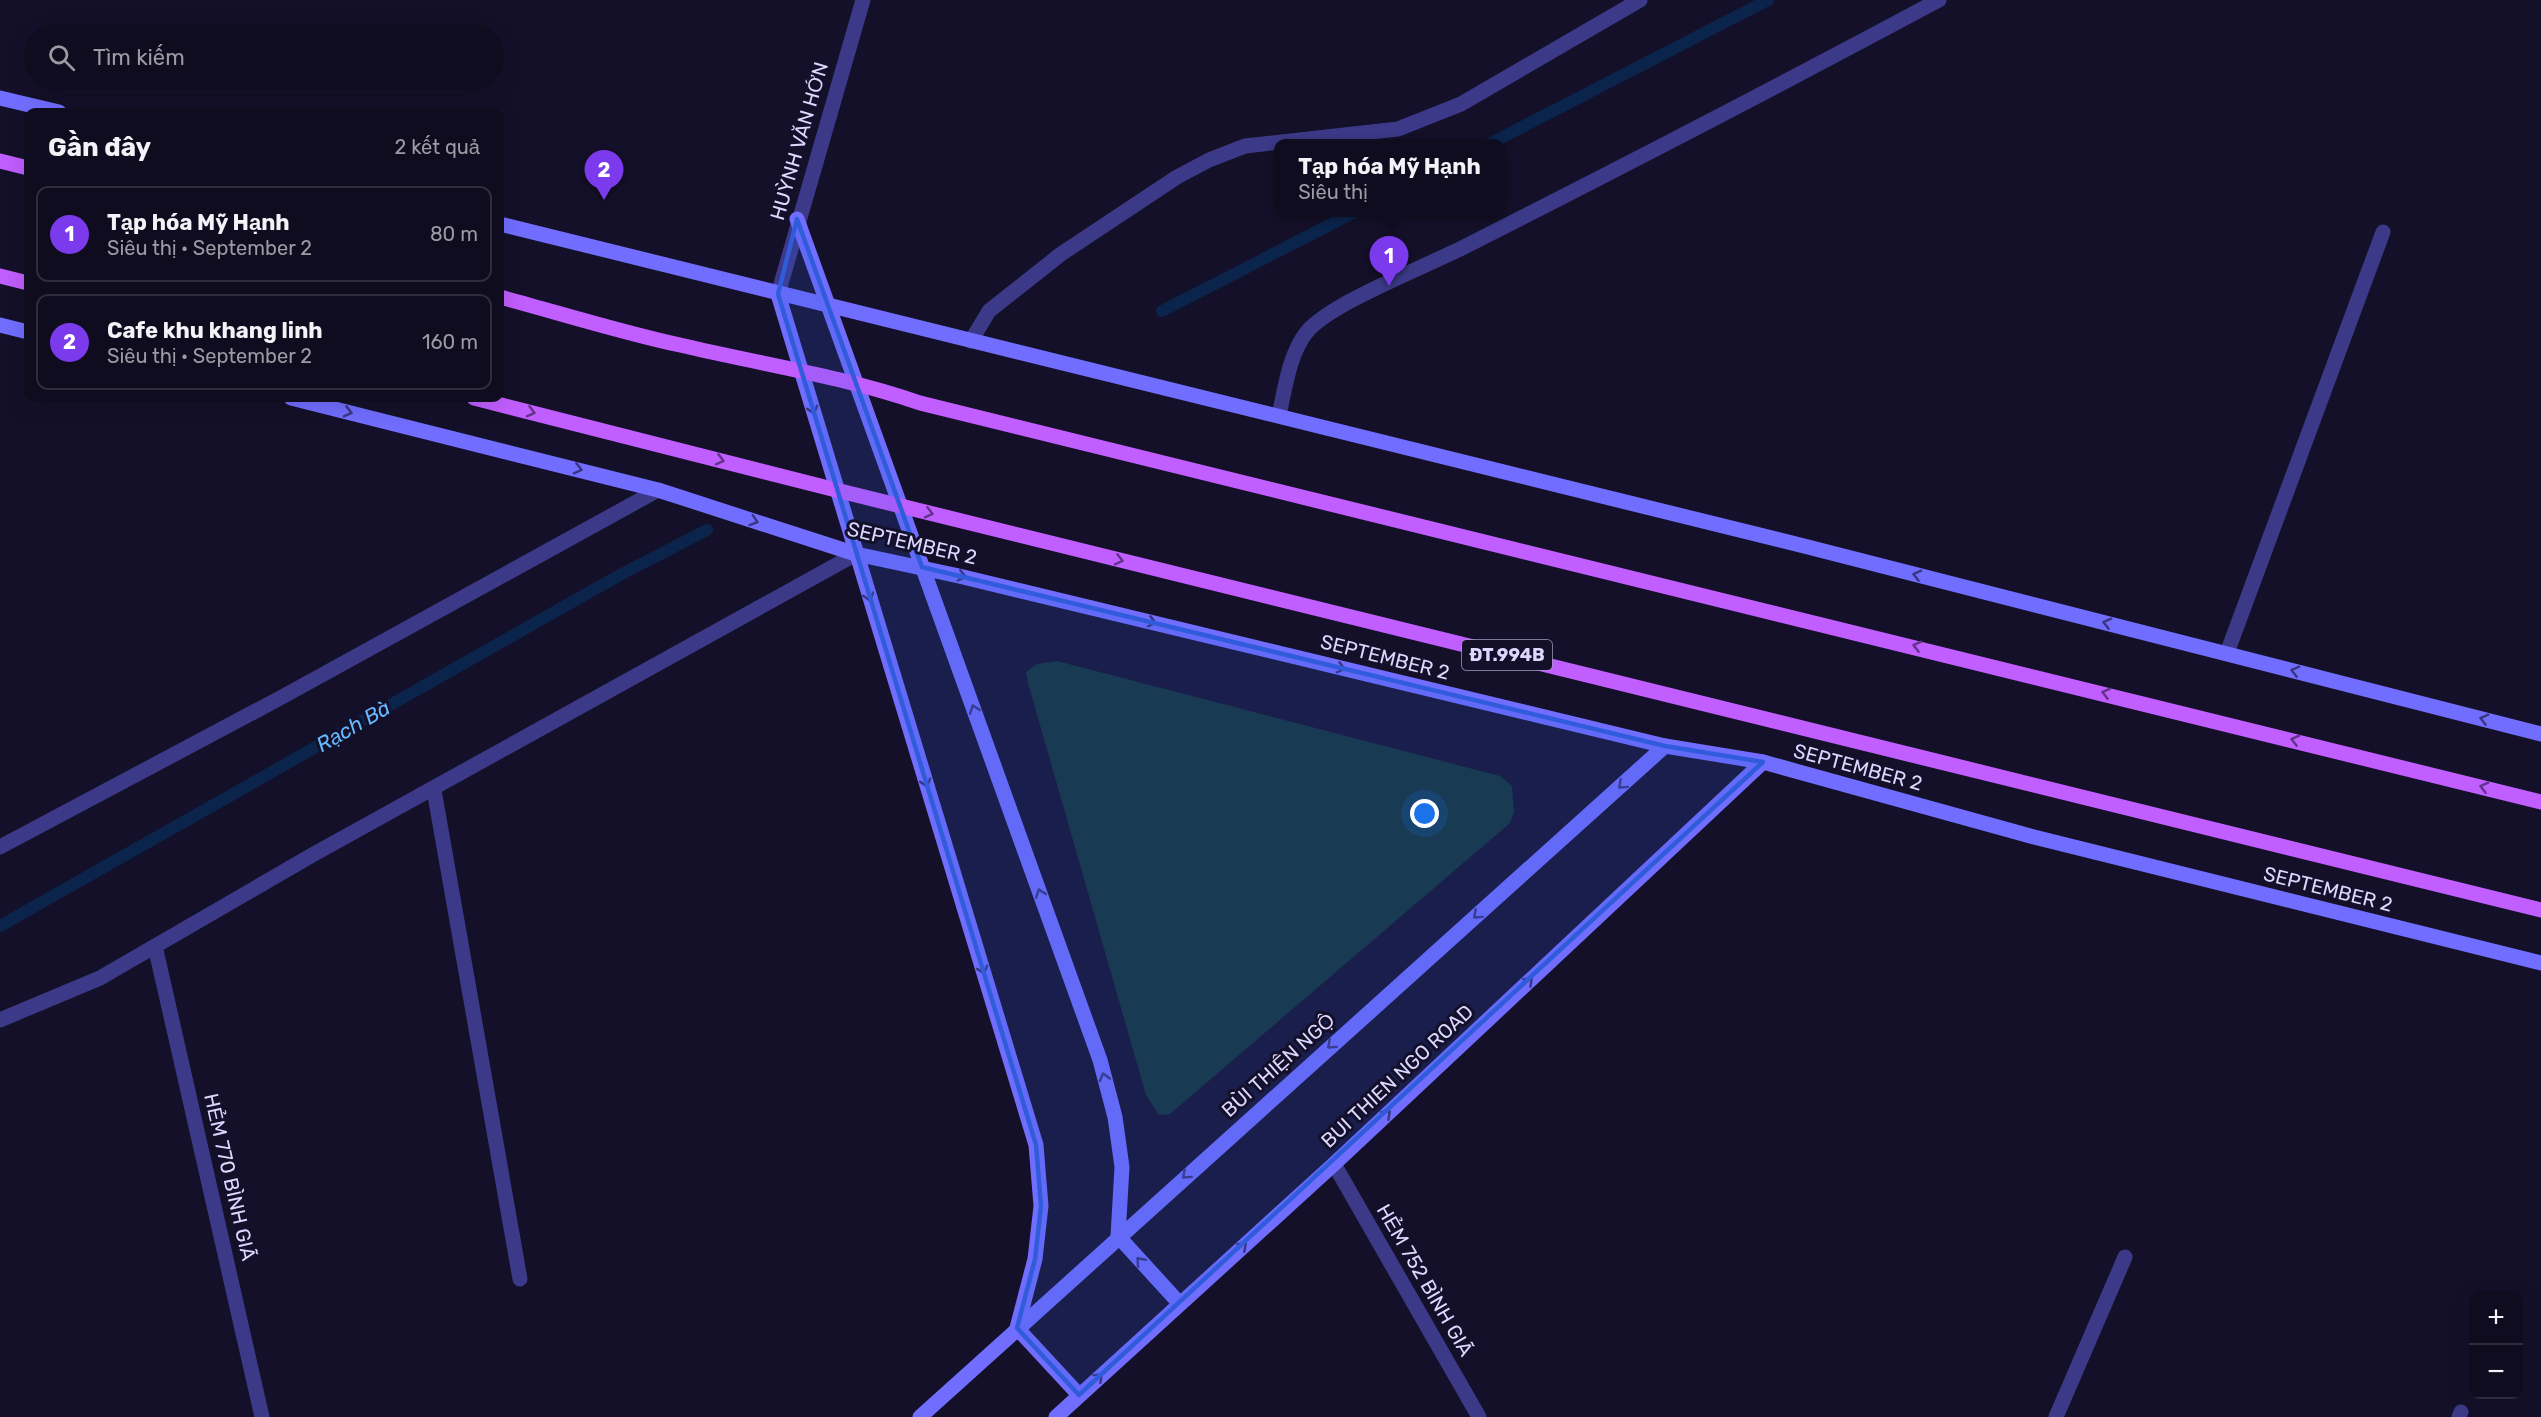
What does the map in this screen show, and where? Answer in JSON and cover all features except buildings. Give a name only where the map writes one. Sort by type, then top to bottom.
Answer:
[{"type":"main road","points":[[0,98],[42,108]]},
{"type":"main road","points":[[0,161],[24,167]]},
{"type":"main road","points":[[797,219],[1100,1060],[1114,1117],[1122,1167],[1118,1236],[1180,1304]]},
{"type":"main road","points":[[504,225],[1279,415],[2541,734]]},
{"type":"main road","points":[[0,276],[24,282]]},
{"type":"main road","points":[[778,294],[1036,1145],[1041,1206],[1035,1259],[1017,1328],[1079,1395]]},
{"type":"main road","points":[[504,298],[677,345],[801,371],[920,403],[2541,802]]},
{"type":"main road","points":[[0,325],[24,331]]},
{"type":"main road","name":"SEPTEMBER 2","points":[[307,402],[658,490],[856,554],[922,567],[1665,746],[1763,762],[2034,837],[2541,963]]},
{"type":"main road","name":"SEPTEMBER 2","points":[[490,402],[901,506],[2541,910]]},
{"type":"main road","name":"BÙI THIỆN NGỘ","points":[[920,1417],[1118,1236],[1665,746]]},
{"type":"main road","name":"BUI THIEN NGO ROAD","points":[[1056,1417],[1334,1164],[1763,762]]},
{"type":"street","name":"HUỲNH VĂN HỚN","points":[[778,294],[797,219],[863,0]]},
{"type":"street","points":[[1292,139],[1398,129],[1461,104],[1640,0]]},
{"type":"street","points":[[1279,415],[1290,370],[1306,333],[1335,309],[1422,268],[1702,127],[1939,0]]},
{"type":"street","points":[[971,341],[989,311],[1061,254],[1177,177],[1209,160],[1245,146],[1274,141]]},
{"type":"street","points":[[2227,653],[2383,232]]},
{"type":"street","points":[[0,847],[292,691],[658,490]]},
{"type":"street","points":[[0,1020],[100,978],[314,854],[435,790],[856,554]]},
{"type":"street","points":[[435,790],[520,1279]]},
{"type":"street","name":"HẺM 770 BÌNH GIÃ","points":[[155,946],[262,1417]]},
{"type":"street","name":"HẺM 752 BÌNH GIÃ","points":[[1334,1164],[1479,1417]]},
{"type":"street","points":[[2056,1417],[2125,1257]]},
{"type":"highlighted area","points":[[797,219],[922,567],[1665,746],[1763,762],[1079,1395],[1017,1328],[1035,1259],[1041,1206],[1036,1145],[778,294]]},
{"type":"green space","points":[[1057,661],[1500,776],[1512,786],[1514,812],[1510,823],[1170,1114],[1159,1115],[1146,1095],[1028,683],[1026,672],[1037,664]]},
{"type":"waterway","points":[[1499,139],[1768,0]]},
{"type":"waterway","points":[[1162,311],[1345,217]]},
{"type":"waterway","name":"Rạch Bà","points":[[0,926],[618,576],[707,530]]},
{"type":"place","name":"Cafe khu khang linh","points":[[604,200]]},
{"type":"place","name":"Tạp hóa Mỹ Hạnh","points":[[1389,286]]}]
